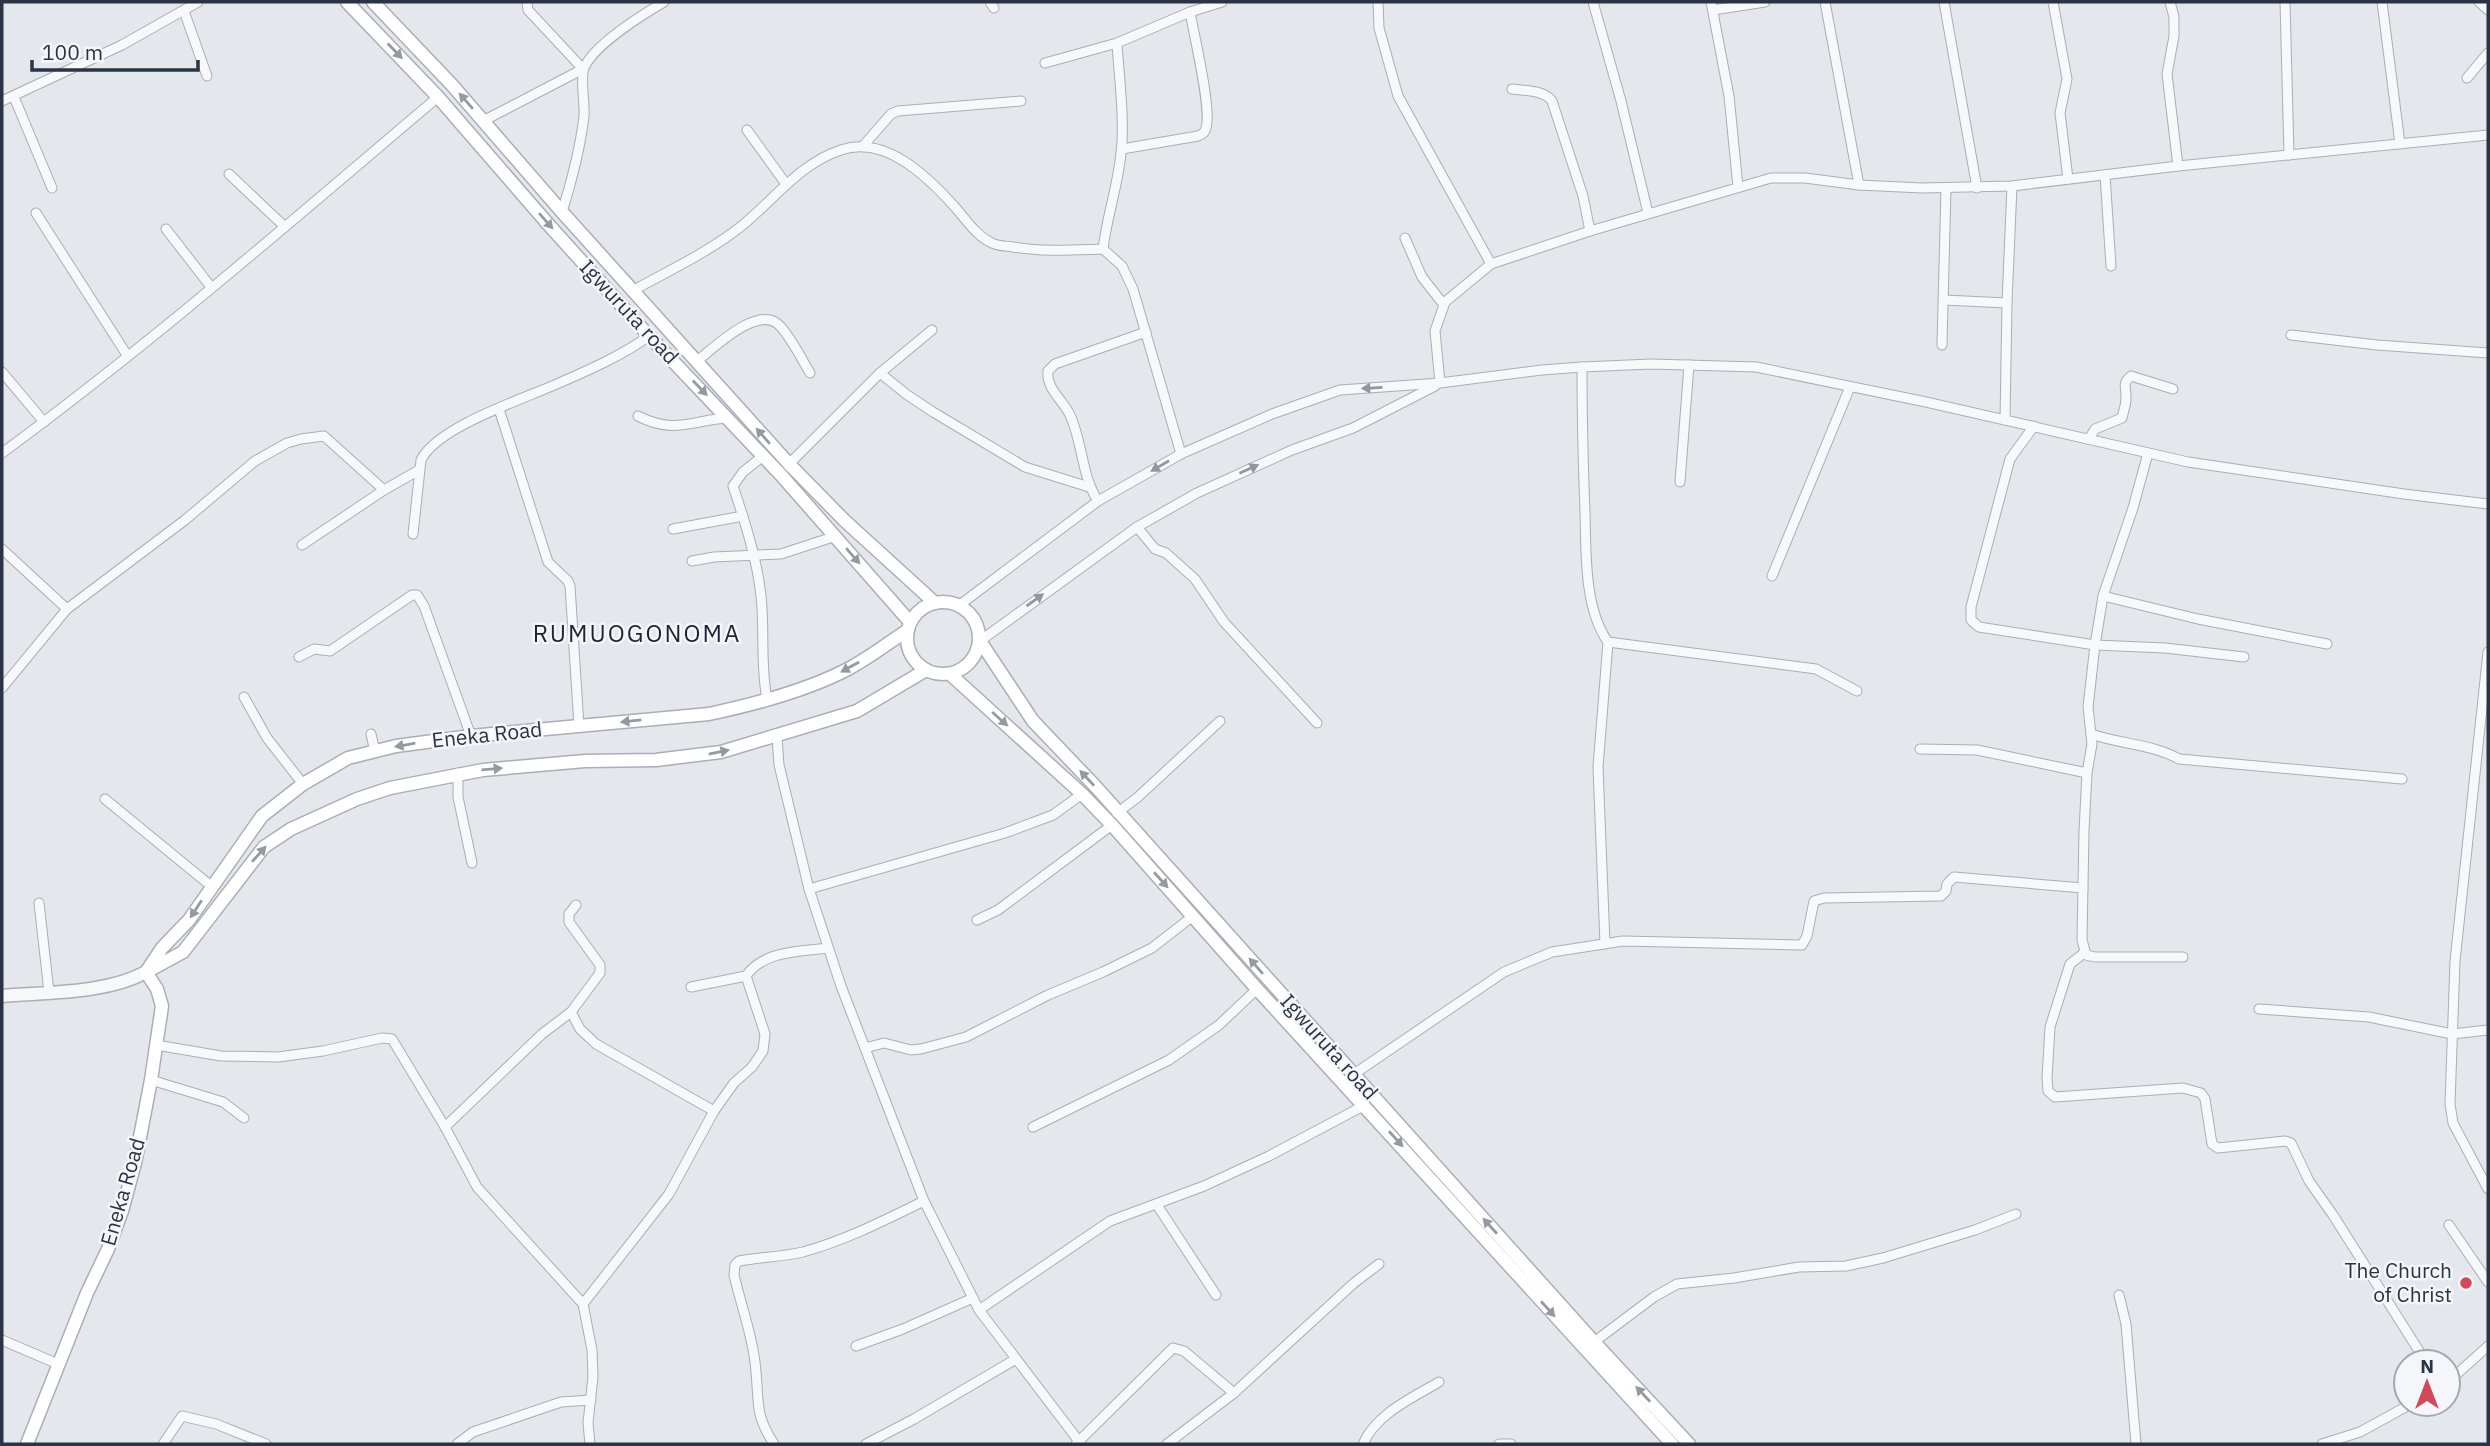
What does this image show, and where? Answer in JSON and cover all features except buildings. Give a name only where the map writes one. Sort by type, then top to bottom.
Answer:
[{"type":"main road","name":"Igwuruta road","points":[[347,2],[438,97],[649,336],[836,536],[909,626]]},
{"type":"main road","name":"Igwuruta road","points":[[373,2],[483,121],[789,464],[845,521],[935,603]]},
{"type":"main road","points":[[940,601],[961,604],[972,615],[979,628],[977,652],[961,670],[950,674],[926,670],[914,659],[908,647],[909,626],[917,612],[935,603],[940,601]]},
{"type":"main road","name":"Eneka Road","points":[[146,972],[162,948],[189,920],[262,816],[303,784],[348,758],[417,743],[471,736],[709,714],[809,687],[849,668],[909,626]]},
{"type":"main road","name":"Igwuruta road","points":[[980,641],[1033,721],[1193,916],[1672,1444]]},
{"type":"main road","name":"Eneka Road","points":[[146,972],[183,952],[264,847],[282,835],[357,799],[390,788],[458,774],[585,761],[656,760],[721,752],[857,711],[926,670]]},
{"type":"main road","name":"Igwuruta road","points":[[950,674],[1082,794],[1115,819],[1354,1074],[1689,1444]]},
{"type":"main road","name":"Eneka Road","points":[[27,1444],[87,1293],[108,1249],[135,1163],[162,1006],[157,989],[146,972]]},
{"type":"street","points":[[2,101],[122,45],[198,2]]},
{"type":"street","points":[[527,2],[528,10],[583,69],[584,113],[578,161],[562,212]]},
{"type":"street","points":[[483,121],[583,69],[596,51],[664,2]]},
{"type":"street","points":[[1045,63],[1117,43],[1190,12],[1223,2]]},
{"type":"street","points":[[1378,2],[1379,28],[1398,96],[1491,264]]},
{"type":"street","points":[[1593,2],[1621,101],[1648,214]]},
{"type":"street","points":[[1738,187],[1729,96],[1712,6],[1765,2]]},
{"type":"street","points":[[1825,2],[1859,185]]},
{"type":"street","points":[[1944,2],[1978,188]]},
{"type":"street","points":[[2053,2],[2067,79],[2060,113],[2068,179]]},
{"type":"street","points":[[2170,2],[2174,17],[2174,36],[2167,74],[2178,166]]},
{"type":"street","points":[[2285,2],[2289,155]]},
{"type":"street","points":[[2382,2],[2400,145]]},
{"type":"street","points":[[2479,2],[2488,9]]},
{"type":"street","points":[[184,11],[207,76]]},
{"type":"street","points":[[1122,149],[1198,136],[1206,127],[1207,110],[1190,12]]},
{"type":"street","points":[[1103,249],[1122,149],[1117,43]]},
{"type":"street","points":[[2467,78],[2488,52]]},
{"type":"street","points":[[1512,89],[1541,93],[1549,96],[1552,101],[1583,196],[1590,231]]},
{"type":"street","points":[[14,97],[52,188]]},
{"type":"street","points":[[2,453],[285,227],[438,97]]},
{"type":"street","points":[[863,146],[891,114],[898,111],[1021,101]]},
{"type":"street","points":[[747,130],[786,184]]},
{"type":"street","points":[[1440,383],[1435,331],[1444,305],[1491,264],[1590,231],[1771,178],[1947,188],[2012,186],[2178,166],[2488,135]]},
{"type":"street","points":[[634,290],[743,224],[786,184],[815,163],[841,149],[863,146],[903,160],[927,178],[972,228],[992,243],[1043,252],[1103,249],[1122,266],[1133,289],[1181,454]]},
{"type":"street","points":[[229,174],[285,227]]},
{"type":"street","points":[[2105,175],[2111,266]]},
{"type":"street","points":[[2005,420],[2012,186]]},
{"type":"street","points":[[1942,345],[1947,188]]},
{"type":"street","points":[[36,213],[127,355]]},
{"type":"street","points":[[166,229],[211,287]]},
{"type":"street","points":[[1405,238],[1422,277],[1444,305]]},
{"type":"street","points":[[1944,300],[2007,303]]},
{"type":"street","points":[[697,361],[746,324],[772,320],[780,326],[810,373]]},
{"type":"street","points":[[789,464],[880,373],[932,330]]},
{"type":"street","points":[[1098,501],[1089,487],[1070,415],[1047,381],[1048,371],[1055,364],[1146,332]]},
{"type":"street","points":[[2291,335],[2377,345],[2488,353]]},
{"type":"street","points":[[413,534],[419,470],[426,450],[474,419],[562,382],[635,346],[649,336]]},
{"type":"street","points":[[1680,482],[1689,365]]},
{"type":"street","points":[[1582,367],[1583,462],[1590,589],[1602,635],[1608,642],[1816,669],[1857,691]]},
{"type":"street","points":[[961,604],[1098,501],[1181,454],[1272,414],[1340,390],[1440,383],[1582,367],[1756,367],[2188,462],[2488,504]]},
{"type":"street","points":[[2,372],[44,422]]},
{"type":"street","points":[[880,373],[924,406],[1025,467],[1089,487]]},
{"type":"street","points":[[2089,439],[2095,429],[2122,418],[2127,397],[2124,386],[2126,380],[2132,376],[2173,389]]},
{"type":"street","points":[[980,641],[1137,527],[1196,492],[1292,450],[1353,428],[1440,383]]},
{"type":"street","points":[[1772,576],[1850,387]]},
{"type":"street","points":[[499,409],[548,562],[564,576],[570,586],[579,726]]},
{"type":"street","points":[[638,416],[653,424],[675,426],[728,418]]},
{"type":"street","points":[[2034,426],[2010,459],[1971,607],[1971,620],[1979,627],[2095,645],[2165,648],[2244,657]]},
{"type":"street","points":[[2,688],[67,608],[185,520],[255,461],[287,443],[324,436],[384,490]]},
{"type":"street","points":[[2148,453],[2133,508],[2103,596],[2095,645],[2088,707],[2091,734],[2087,773],[2082,940],[2086,956],[2183,957]]},
{"type":"street","points":[[763,456],[735,481],[733,486],[754,556],[762,599],[761,647],[767,699]]},
{"type":"street","points":[[302,545],[419,470]]},
{"type":"street","points":[[673,530],[743,516]]},
{"type":"street","points":[[1137,527],[1155,549],[1166,553],[1195,579],[1224,622],[1317,723]]},
{"type":"street","points":[[692,561],[714,557],[781,554],[836,536]]},
{"type":"street","points":[[2,549],[67,608]]},
{"type":"street","points":[[299,657],[314,649],[330,651],[417,594],[424,606],[471,736]]},
{"type":"street","points":[[2103,596],[2198,619],[2327,644]]},
{"type":"street","points":[[1605,944],[1598,767],[1608,642]]},
{"type":"street","points":[[2488,652],[2455,961],[2450,1104],[2453,1123],[2488,1189]]},
{"type":"street","points":[[244,696],[267,738],[303,784]]},
{"type":"street","points":[[977,920],[998,910],[1115,819],[1220,721]]},
{"type":"street","points":[[371,734],[375,752]]},
{"type":"street","points":[[2091,734],[2161,751],[2179,759],[2402,779]]},
{"type":"street","points":[[777,737],[779,765],[809,889],[828,948],[924,1200],[979,1310],[1079,1443],[1172,1348],[1184,1351],[1234,1393]]},
{"type":"street","points":[[1920,749],[1977,750],[2087,773]]},
{"type":"street","points":[[458,774],[458,797],[472,863]]},
{"type":"street","points":[[809,889],[1005,833],[1053,815],[1082,794]]},
{"type":"street","points":[[104,799],[211,886]]},
{"type":"street","points":[[1354,1074],[1504,972],[1552,952],[1623,941],[1802,945],[1807,936],[1814,901],[1824,898],[1941,896],[1947,891],[1947,884],[1954,877],[2082,888]]},
{"type":"street","points":[[39,903],[49,992]]},
{"type":"street","points":[[445,1127],[541,1034],[571,1012],[600,973],[600,965],[569,922],[569,914],[576,905]]},
{"type":"street","points":[[865,1048],[884,1043],[911,1050],[921,1049],[966,1037],[1152,947],[1193,916]]},
{"type":"street","points":[[691,987],[746,976],[760,961],[779,955],[828,948]]},
{"type":"street","points":[[2084,953],[2070,964],[2050,1027],[2048,1091],[2055,1097],[2183,1088],[2201,1093],[2205,1099],[2212,1144],[2218,1148],[2285,1141],[2291,1143],[2309,1181],[2417,1348]]},
{"type":"street","points":[[2,996],[112,985],[146,972]]},
{"type":"street","points":[[583,1304],[668,1194],[714,1111],[734,1083],[752,1067],[763,1051],[765,1034],[746,976]]},
{"type":"street","points":[[1033,1127],[1169,1060],[1219,1025],[1257,989]]},
{"type":"street","points":[[2259,1009],[2370,1017],[2452,1034],[2488,1030]]},
{"type":"street","points":[[571,1012],[580,1029],[596,1044],[714,1111]]},
{"type":"street","points":[[156,1045],[221,1056],[278,1057],[323,1051],[382,1038],[392,1040],[445,1127],[477,1187],[583,1304],[592,1350],[593,1377],[588,1423],[590,1444]]},
{"type":"street","points":[[151,1080],[223,1102],[244,1118]]},
{"type":"street","points":[[979,1310],[1110,1221],[1157,1205],[1269,1156],[1365,1105]]},
{"type":"street","points":[[774,1444],[764,1428],[757,1406],[756,1371],[734,1275],[735,1265],[739,1261],[779,1256],[827,1245],[859,1233],[924,1200]]},
{"type":"street","points":[[1157,1205],[1216,1295]]},
{"type":"street","points":[[1594,1342],[1654,1297],[1677,1284],[1799,1267],[1846,1266],[1883,1258],[1975,1230],[2016,1214]]},
{"type":"street","points":[[2449,1225],[2488,1282]]},
{"type":"street","points":[[1167,1444],[1234,1393],[1354,1283],[1379,1264]]},
{"type":"street","points":[[2119,1295],[2126,1324],[2136,1444]]},
{"type":"street","points":[[856,1346],[903,1329],[973,1298]]},
{"type":"street","points":[[2,1340],[58,1364]]},
{"type":"street","points":[[2462,1369],[2488,1346]]},
{"type":"street","points":[[866,1444],[1016,1359]]},
{"type":"street","points":[[1363,1444],[1376,1425],[1400,1405],[1439,1382]]},
{"type":"street","points":[[457,1444],[473,1432],[561,1402],[591,1400]]},
{"type":"street","points":[[2322,1444],[2360,1432],[2392,1414]]},
{"type":"street","points":[[163,1444],[182,1416],[215,1424],[266,1444]]},
{"type":"street","points":[[1499,1444],[1510,1444]]},
{"type":"place","name":"The Church of Christ","points":[[2466,1283]]},
{"type":"district","name":"RUMUOGONOMA","points":[[637,634]]}]
